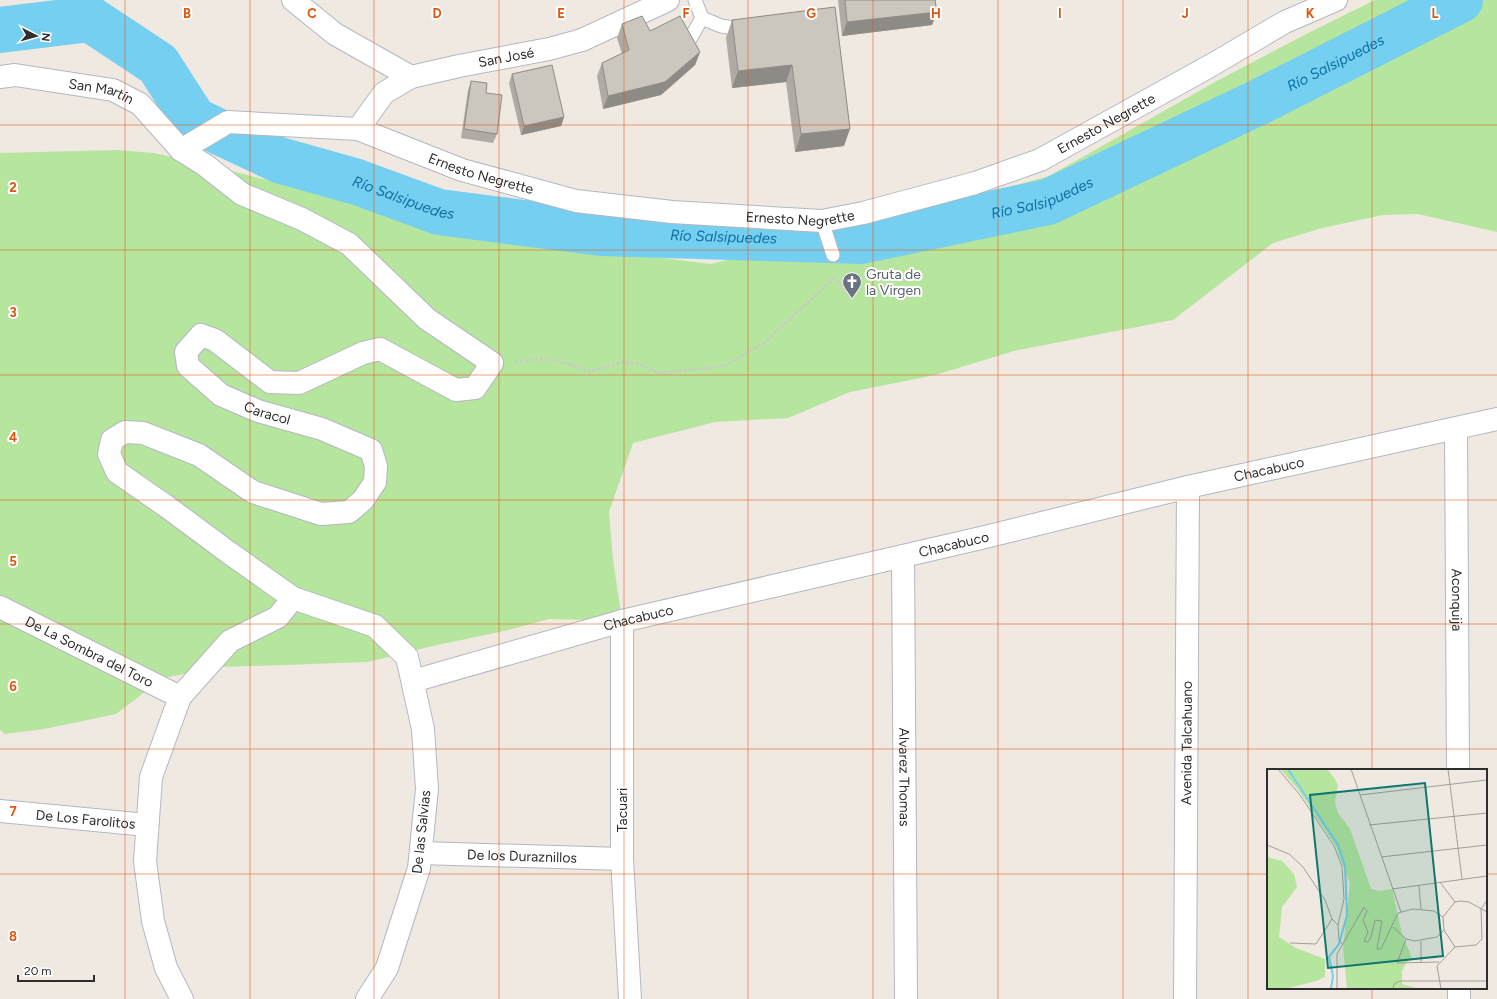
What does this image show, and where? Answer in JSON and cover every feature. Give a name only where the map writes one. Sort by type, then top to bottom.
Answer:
[{"type":"street","points":[[293,0],[335,34],[411,77]]},
{"type":"street","name":"San José","points":[[358,129],[384,93],[411,77],[459,66],[549,50],[582,40],[668,0]]},
{"type":"street","name":"Ernesto Negrette","points":[[181,150],[228,122],[358,129],[462,170],[576,201],[672,212],[822,221],[863,213],[975,183],[1040,160],[1210,66],[1285,22],[1336,0]]},
{"type":"street","name":"San Martín","points":[[0,77],[15,75],[113,90],[140,104],[181,150]]},
{"type":"street","points":[[181,150],[205,165],[242,194],[302,219],[349,244],[427,318],[492,362]]},
{"type":"street","name":"Caracol","points":[[412,680],[407,657],[375,626],[293,598],[117,472],[110,454],[112,440],[125,432],[143,433],[199,455],[253,492],[322,514],[349,512],[363,500],[375,482],[376,466],[371,450],[322,429],[258,410],[221,395],[188,366],[186,352],[201,335],[215,340],[270,382],[299,383],[363,353],[380,349],[456,390],[475,388],[492,362]]},
{"type":"street","name":"Chacabuco","points":[[412,680],[622,621],[988,536],[1188,487],[1497,419]]},
{"type":"street","name":"Aconquija","points":[[1456,429],[1458,769]]},
{"type":"street","name":"Avenida Talcahuano","points":[[1185,999],[1188,487]]},
{"type":"street","name":"Alvarez Thomas","points":[[903,556],[906,999]]},
{"type":"street","points":[[182,999],[166,968],[153,921],[145,861],[151,777],[180,697],[230,641],[278,617],[293,598]]},
{"type":"street","name":"De La Sombra del Toro","points":[[0,607],[180,697]]},
{"type":"street","name":"Tacuari","points":[[622,621],[622,859],[630,999]]},
{"type":"street","name":"De las Salvias","points":[[367,999],[387,968],[420,868],[427,789],[423,729],[412,680]]},
{"type":"street","name":"De Los Farolitos","points":[[0,811],[147,825]]},
{"type":"street","name":"De los Duraznillos","points":[[421,853],[622,859]]},
{"type":"street","points":[[1459,989],[1460,999]]},
{"type":"lane","points":[[694,0],[702,18],[721,26],[747,30],[762,27]]},
{"type":"lane","points":[[684,46],[689,41],[702,18]]},
{"type":"lane","points":[[822,221],[832,255]]},
{"type":"path","points":[[832,255],[834,278],[851,298]]},
{"type":"path","points":[[492,362],[519,362],[546,358],[572,365],[590,372],[623,362],[640,364],[659,373],[724,366],[765,342],[834,278]]},
{"type":"green space","points":[[1375,0],[1497,0],[1497,232],[1418,214],[1383,215],[1322,228],[1273,243],[1173,320],[1014,351],[935,375],[850,392],[788,418],[715,422],[633,443],[609,512],[613,559],[622,621],[549,619],[500,632],[437,645],[368,662],[221,667],[163,678],[116,714],[44,729],[5,734],[0,730],[0,153],[118,150],[153,153],[189,160],[485,236],[711,264],[891,219],[1049,176],[1215,82]]},
{"type":"building","points":[[845,0],[935,0],[937,12],[847,22]]},
{"type":"building","points":[[835,7],[850,129],[801,134],[792,65],[738,71],[732,20]]},
{"type":"building","points":[[642,16],[650,31],[680,16],[700,52],[665,82],[608,96],[602,63],[629,50],[622,24]]},
{"type":"building","points":[[552,65],[564,117],[524,126],[512,74]]},
{"type":"building","points":[[471,81],[487,83],[486,93],[502,95],[497,134],[464,129]]},
{"type":"waterway","name":"Río Salsipuedes","points":[[0,30],[90,19],[158,64],[194,120],[279,160],[357,182],[439,212],[601,233],[861,241],[1048,202],[1257,103],[1460,0]]},
{"type":"place","name":"Gruta de la Virgen","points":[[852,299]]}]
